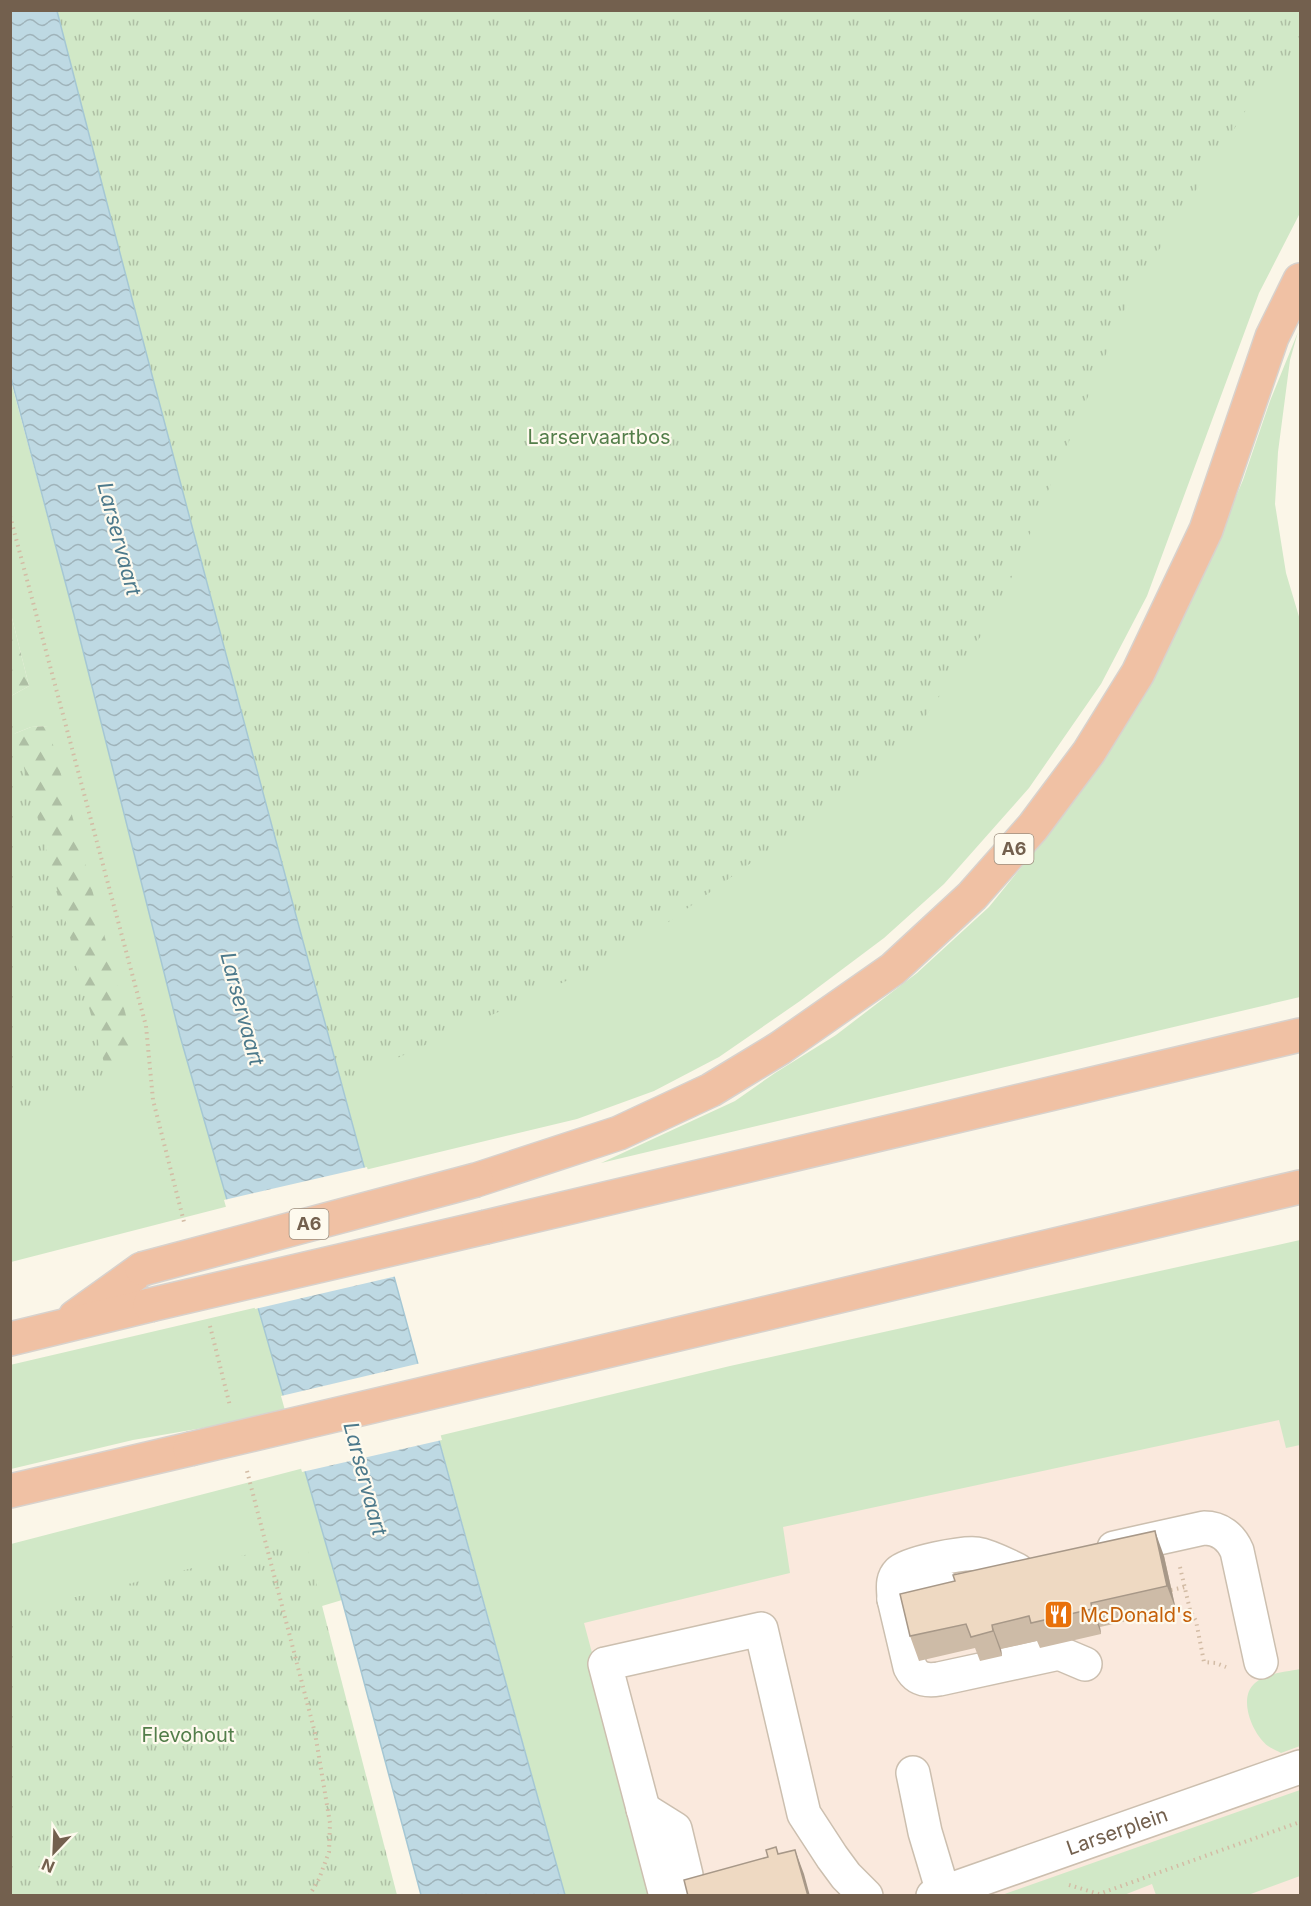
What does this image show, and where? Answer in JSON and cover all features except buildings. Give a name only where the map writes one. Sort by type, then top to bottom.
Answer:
[{"type":"highway","name":"A6","points":[[59,1328],[142,1269],[476,1180],[619,1133],[711,1090],[780,1048],[892,969],[972,896],[1033,827],[1089,752],[1138,673],[1206,530],[1272,337],[1300,280]]},
{"type":"highway","name":"A6","points":[[10,1339],[1300,1035]]},
{"type":"highway","points":[[10,1491],[1300,1187]]},
{"type":"street","points":[[1082,1555],[1204,1528],[1224,1534],[1237,1551],[1247,1666]]},
{"type":"street","points":[[1050,1562],[1017,1570],[976,1554],[963,1554],[907,1567],[898,1573],[893,1585],[894,1599],[907,1659],[912,1671],[925,1680],[1059,1653],[1085,1664]]},
{"type":"street","points":[[666,1896],[605,1664],[761,1629],[804,1814],[846,1876],[866,1896]]},
{"type":"street","name":"Larserplein","points":[[938,1894],[1300,1767]]},
{"type":"street","points":[[913,1773],[938,1894]]},
{"type":"street","points":[[643,1809],[675,1830],[686,1875],[678,1896]]},
{"type":"path","points":[[10,516],[146,1026],[153,1100],[185,1228]]},
{"type":"path","points":[[208,1319],[232,1411]]},
{"type":"path","points":[[247,1468],[315,1733],[330,1823],[329,1852],[319,1879],[309,1896]]},
{"type":"path","points":[[1178,1557],[1190,1610],[1196,1621],[1204,1662],[1247,1666]]},
{"type":"path","points":[[1171,1590],[1185,1587]]},
{"type":"path","points":[[1061,1883],[1099,1894],[1300,1822]]},
{"type":"shaded area","points":[[1300,1405],[1300,1895],[609,1895],[518,1573]]},
{"type":"green space","name":"Larservaartbos","points":[[1300,10],[1300,63],[1254,97],[1131,295],[996,614],[896,759],[621,956],[336,1086],[47,11]]},
{"type":"green space","points":[[1300,44],[1300,213],[1259,293],[1147,596],[1101,684],[1029,788],[944,884],[884,938],[800,1001],[719,1057],[654,1091],[577,1119],[365,1170],[221,635],[1209,143]]},
{"type":"green space","points":[[1298,332],[1290,360],[1278,452],[1275,504],[1286,573],[1300,620],[1300,997],[601,1163],[735,1101],[836,1035],[917,973],[989,907],[1098,768],[1156,673],[1204,572],[1243,480],[1270,401]]},
{"type":"green space","points":[[10,378],[74,615],[180,1036],[229,1206],[11,1262],[11,1093],[48,726],[31,727],[11,735],[11,696],[29,686],[11,614]]},
{"type":"green space","points":[[11,614],[29,686],[10,696]]},
{"type":"green space","points":[[10,716],[110,1085],[11,1111],[10,1111]]},
{"type":"green space","points":[[48,726],[135,1049],[94,1072],[11,735],[31,727]]},
{"type":"green space","points":[[1300,1240],[1300,1445],[1286,1448],[1279,1420],[783,1527],[790,1573],[584,1623],[657,1895],[565,1895],[438,1436],[730,1366]]},
{"type":"green space","points":[[258,1307],[289,1413],[133,1440],[11,1469],[10,1365]]},
{"type":"green space","points":[[304,1468],[342,1600],[226,1635],[11,1693],[11,1544]]},
{"type":"green space","name":"Flevohout","points":[[305,1540],[397,1895],[11,1895],[11,1613]]},
{"type":"green space","points":[[1300,1669],[1300,1746],[1281,1753],[1268,1746],[1257,1734],[1249,1716],[1247,1698],[1255,1683],[1265,1677]]},
{"type":"green space","points":[[1300,1790],[1300,1876],[1248,1895],[1156,1895],[1152,1884],[1124,1895],[999,1896]]},
{"type":"water","name":"Larservaart","points":[[10,11],[57,11],[306,954],[565,1895],[421,1895],[342,1600],[180,1036],[74,615],[11,378]]},
{"type":"pier","points":[[367,1167],[397,1276],[255,1309],[224,1200]]},
{"type":"pier","points":[[421,1363],[442,1440],[302,1472],[281,1396]]},
{"type":"place","name":"McDonald's","points":[[1059,1615]]}]
